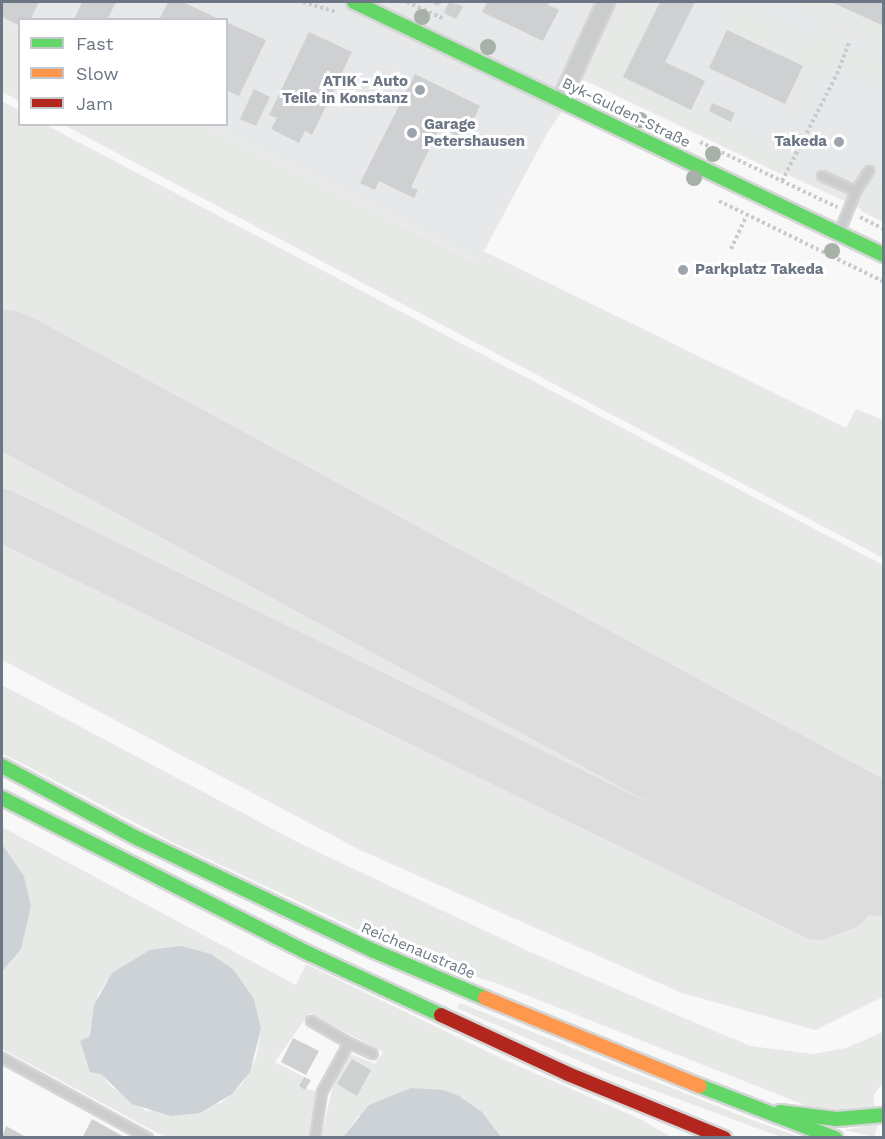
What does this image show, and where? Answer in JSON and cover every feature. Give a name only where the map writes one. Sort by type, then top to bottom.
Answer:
[{"type":"main road","name":"Byk-Gulden-Straße","points":[[354,2],[884,255]]},
{"type":"main road","name":"Reichenaustraße","points":[[2,766],[139,839],[374,951],[835,1137]]},
{"type":"main road","points":[[2,798],[310,954],[568,1074],[724,1137]]},
{"type":"main road","points":[[761,1109],[837,1119],[884,1115]]},
{"type":"street","points":[[561,100],[606,2]]},
{"type":"lane","points":[[839,234],[856,191],[869,171]]},
{"type":"lane","points":[[822,176],[856,191]]},
{"type":"lane","points":[[311,1021],[373,1054]]},
{"type":"lane","points":[[315,1137],[322,1092],[349,1042]]},
{"type":"lane","points":[[2,1058],[148,1137]]},
{"type":"path","points":[[782,180],[837,74],[850,40]]},
{"type":"path","points":[[731,249],[746,217]]},
{"type":"shaded area","points":[[2,2],[883,2],[883,219],[584,80],[549,130],[478,262],[210,126],[228,126],[228,18],[18,18],[18,28],[2,20]]},
{"type":"shaded area","points":[[620,2],[632,2],[655,12],[624,78],[790,156],[781,174],[584,80],[587,55],[595,54]]},
{"type":"shaded area","points":[[793,2],[831,2],[883,26],[883,44]]},
{"type":"shaded area","points":[[745,8],[763,11],[760,19],[811,43],[817,31],[837,41],[834,48],[841,52],[831,71],[820,66],[799,113],[785,104],[803,66],[782,56],[790,39],[774,31],[766,48],[727,30],[732,17]]},
{"type":"shaded area","points":[[2,20],[18,28],[18,100],[2,92]]},
{"type":"shaded area","points":[[851,48],[883,64],[883,86],[843,67]]},
{"type":"shaded area","points":[[2,101],[18,109],[18,126],[48,126],[883,565],[883,997],[815,1030],[682,993],[358,849],[2,660]]},
{"type":"shaded area","points":[[66,126],[210,126],[477,262],[483,251],[846,428],[856,409],[883,420],[883,558]]},
{"type":"shaded area","points":[[874,184],[883,188],[883,222],[861,211]]},
{"type":"shaded area","points":[[2,685],[303,845],[528,951],[751,1046],[813,1054],[846,1048],[883,1032],[883,1083],[874,1094],[874,1108],[856,1111],[807,1106],[496,983],[431,964],[170,841],[2,753]]},
{"type":"shaded area","points":[[2,827],[296,985],[306,964],[507,1061],[640,1119],[671,1137],[501,1137],[482,1112],[358,1116],[343,1137],[321,1137],[336,1074],[345,1060],[350,1054],[375,1064],[383,1052],[309,1013],[275,1062],[304,1077],[299,1086],[317,1092],[309,1137],[165,1137],[2,1049],[2,972],[12,961],[31,906],[24,876],[2,844]],"holes":[[[211,954],[234,970],[254,999],[261,1030],[256,1058],[242,1084],[221,1103],[146,1111],[109,1085],[80,1041],[90,1036],[98,994],[112,974]]]},
{"type":"shaded area","points":[[2,844],[24,876],[31,906],[21,949],[2,972]]},
{"type":"shaded area","points":[[181,946],[211,954],[234,970],[254,999],[261,1029],[250,1072],[232,1094],[200,1113],[171,1116],[132,1104],[101,1074],[90,1072],[80,1041],[90,1036],[94,1005],[112,973],[150,950]]},
{"type":"shaded area","points":[[460,1003],[744,1117],[800,1137],[781,1137],[610,1074],[457,1008]]},
{"type":"shaded area","points":[[411,1088],[443,1090],[459,1096],[482,1112],[501,1137],[343,1137],[369,1105]]},
{"type":"shaded area","points":[[878,1124],[874,1137],[845,1130]]},
{"type":"building","points":[[2,2],[39,2],[31,18],[18,18],[18,25],[2,17]]},
{"type":"building","points":[[82,2],[116,2],[108,18],[75,18]]},
{"type":"building","points":[[168,2],[183,2],[217,18],[160,18]]},
{"type":"building","points":[[431,2],[444,2],[437,6]]},
{"type":"building","points":[[449,2],[463,6],[456,19],[444,13]]},
{"type":"building","points":[[487,2],[550,2],[548,5],[559,10],[543,41],[482,12]]},
{"type":"building","points":[[660,2],[695,2],[665,62],[705,81],[691,110],[623,77]]},
{"type":"building","points":[[831,2],[884,2],[884,26]]},
{"type":"building","points":[[228,23],[266,40],[239,96],[228,91]]},
{"type":"building","points":[[727,30],[803,66],[785,104],[709,68]]},
{"type":"building","points":[[309,32],[352,52],[312,135],[305,131],[299,143],[271,129],[277,118],[269,115]]},
{"type":"building","name":"Garage Petershausen","points":[[415,74],[480,106],[464,139],[440,127],[411,187],[418,190],[414,198],[379,181],[375,190],[360,183]]},
{"type":"building","points":[[254,89],[270,97],[256,126],[240,119]]},
{"type":"building","points":[[712,103],[735,113],[731,122],[709,111]]},
{"type":"building","points":[[293,1038],[319,1051],[306,1075],[281,1062]]},
{"type":"building","points":[[352,1059],[371,1070],[357,1096],[337,1084]]},
{"type":"building","points":[[304,1077],[311,1080],[305,1090],[299,1086]]},
{"type":"building","points":[[92,1119],[126,1138],[82,1138]]},
{"type":"building","points":[[6,1126],[28,1138],[2,1138]]},
{"type":"taxiway","points":[[2,515],[817,914],[844,904],[875,850]]},
{"type":"runway","points":[[2,376],[875,850]]},
{"type":"traffic: fast","points":[[354,2],[884,255]]},
{"type":"traffic: fast","points":[[2,766],[139,839],[374,951],[485,998]]},
{"type":"traffic: fast","points":[[2,798],[310,954],[441,1015]]},
{"type":"traffic: fast","points":[[700,1086],[835,1138]]},
{"type":"traffic: fast","points":[[780,1112],[837,1119],[884,1115]]},
{"type":"traffic: slow","points":[[485,998],[700,1086]]},
{"type":"traffic: jam","points":[[441,1015],[568,1074],[724,1138]]},
{"type":"place","name":"ATIK - Auto Teile in Konstanz","points":[[420,90]]},
{"type":"place","name":"Garage Petershausen","points":[[412,133]]},
{"type":"place","name":"Takeda","points":[[839,142]]},
{"type":"place","name":"Parkplatz Takeda","points":[[683,270]]}]
